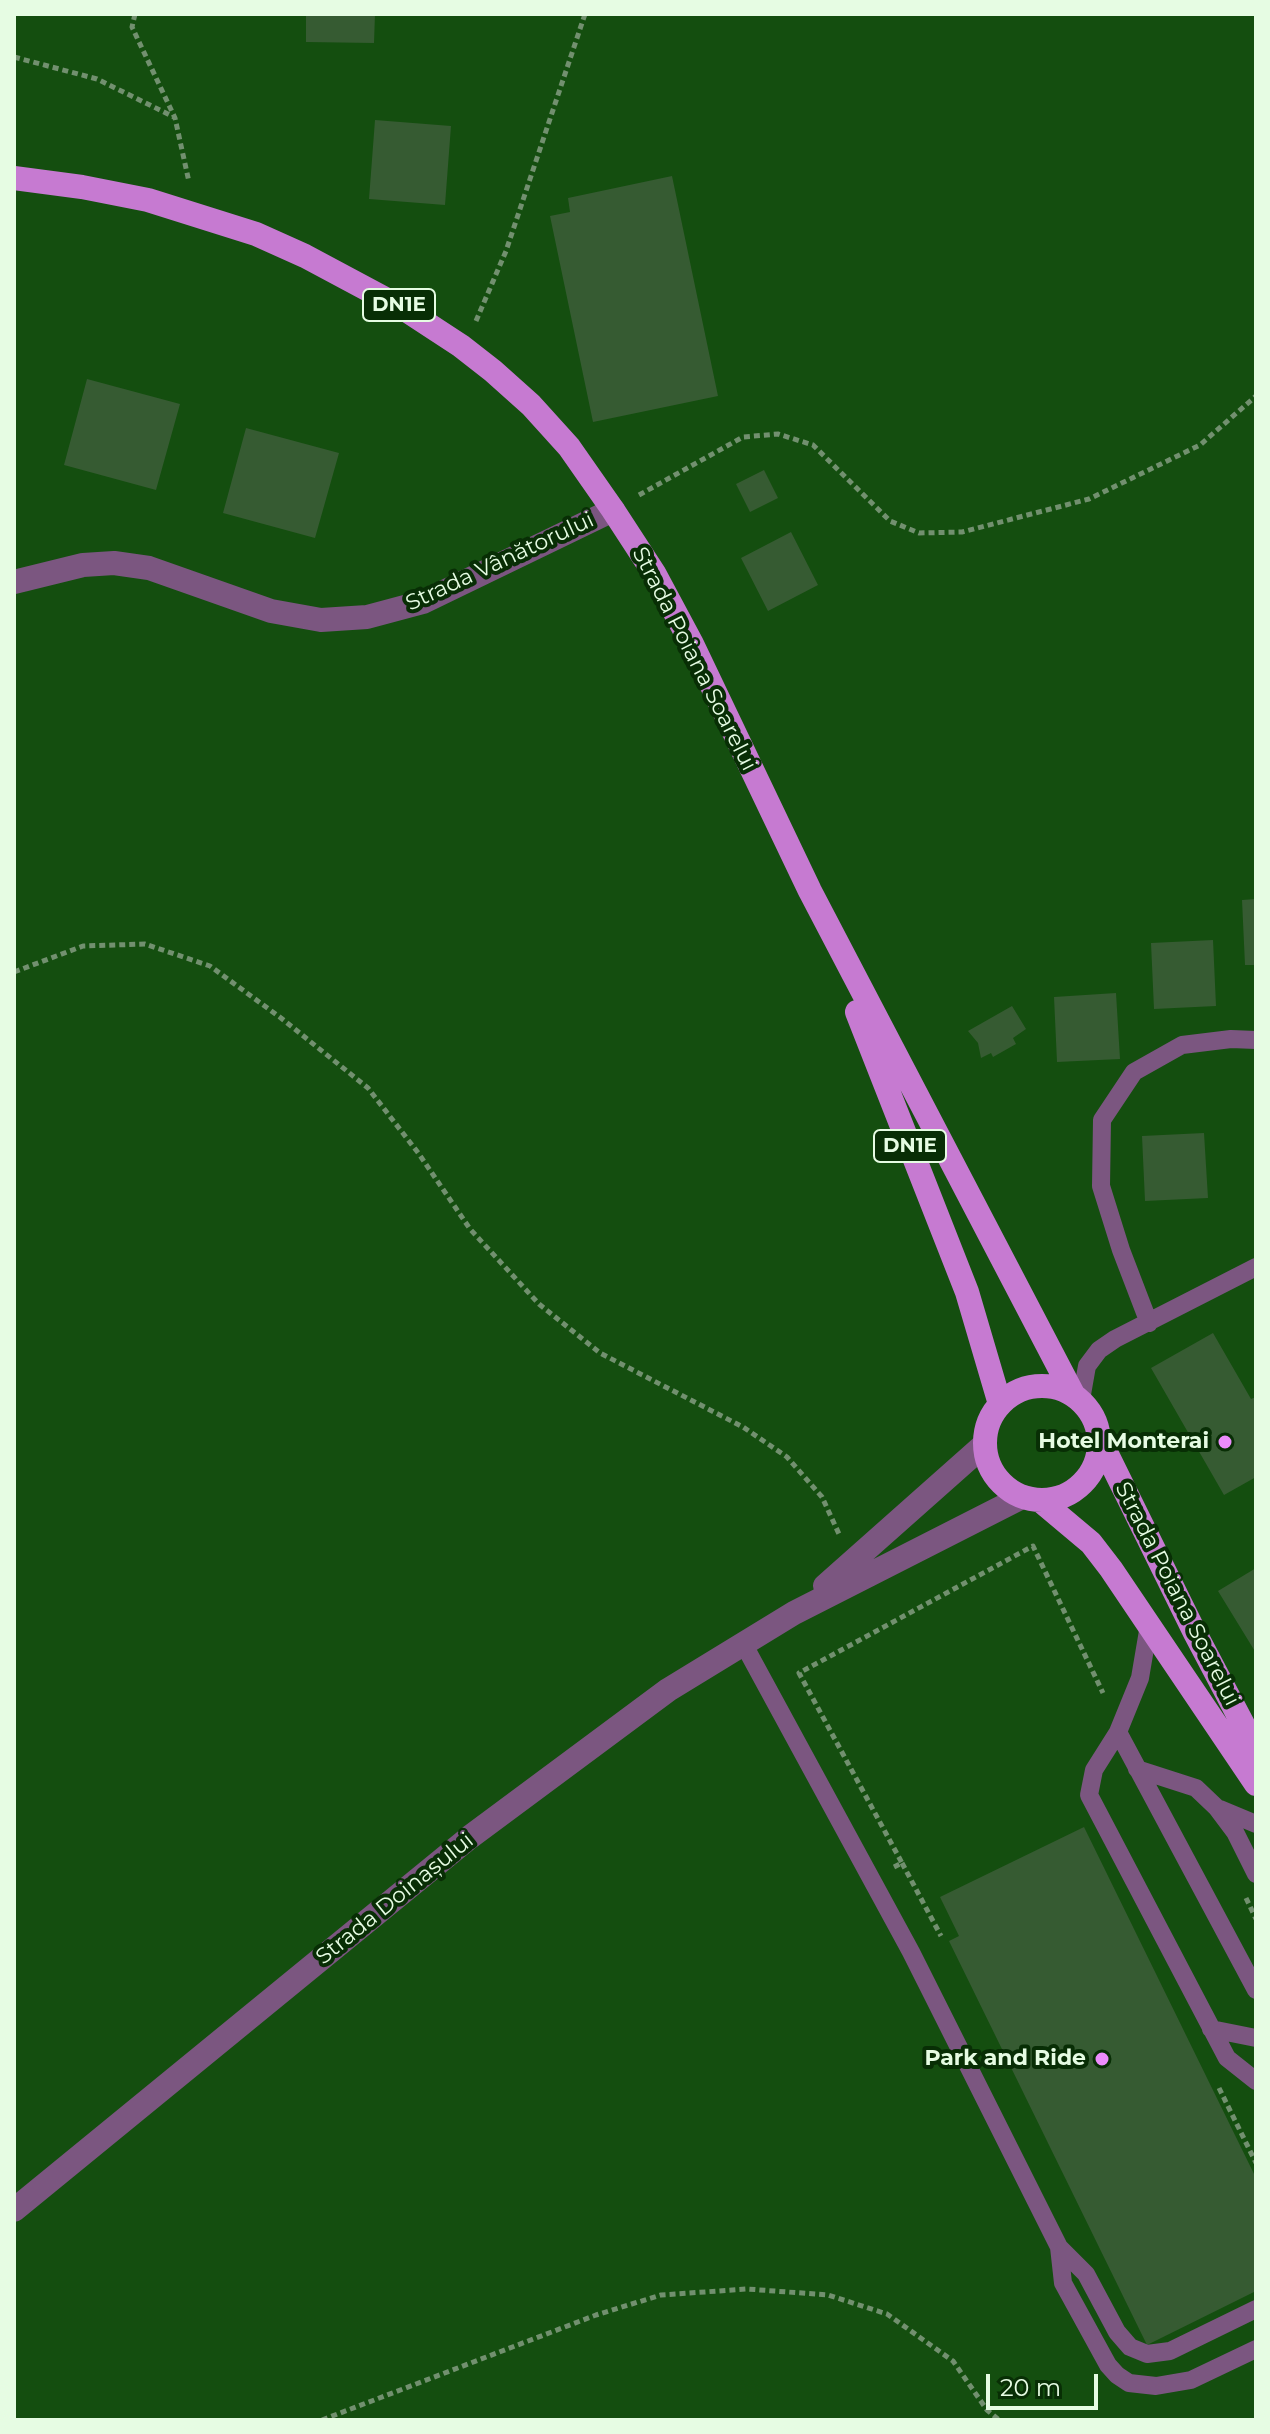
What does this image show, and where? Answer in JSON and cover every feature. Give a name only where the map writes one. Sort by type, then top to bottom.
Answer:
[{"type":"main road","name":"DN1E","points":[[14,178],[82,187],[148,200],[197,214]]},
{"type":"main road","name":"Strada Poiana Soarelui","points":[[197,214],[256,234],[351,278],[406,310],[493,371],[531,405],[569,447],[654,573],[692,644],[810,891],[1077,1397]]},
{"type":"main road","name":"Strada Poiana Soarelui","points":[[810,891],[967,1292],[1000,1404]]},
{"type":"main road","points":[[1077,1397],[1044,1386],[1013,1394],[1000,1404],[986,1429],[987,1461],[995,1476],[1007,1489],[1032,1499],[1061,1498],[1078,1488],[1090,1474],[1098,1456],[1099,1438]]},
{"type":"main road","name":"DN1E","points":[[1077,1397],[1095,1422],[1099,1438]]},
{"type":"main road","name":"Strada Poiana Soarelui","points":[[1099,1438],[1256,1749]]},
{"type":"main road","name":"Strada Poiana Soarelui","points":[[1032,1499],[1091,1543],[1256,1784]]},
{"type":"street","name":"Strada Vânătorului","points":[[14,582],[83,565],[114,563],[149,568],[271,611],[321,620],[367,617],[423,602],[613,510]]},
{"type":"street","name":"Strada Doinașului","points":[[794,1613],[985,1444]]},
{"type":"street","name":"Strada Doinașului","points":[[14,2210],[470,1837],[668,1690],[794,1613],[1032,1499]]},
{"type":"lane","points":[[1149,1323],[1101,1186],[1102,1120],[1134,1072],[1182,1045],[1231,1039],[1256,1040]]},
{"type":"lane","points":[[1077,1397],[1087,1366],[1099,1350],[1256,1267]]},
{"type":"lane","points":[[1149,1625],[1140,1678],[1118,1732],[1094,1770],[1089,1795],[1227,2058],[1256,2081]]},
{"type":"lane","points":[[743,1643],[873,1878],[1059,2247],[1086,2274],[1117,2332],[1130,2347],[1147,2354],[1170,2351],[1256,2309]]},
{"type":"lane","points":[[1118,1732],[1256,1990]]},
{"type":"lane","points":[[1137,1769],[1196,1788],[1217,1808],[1235,1832],[1256,1874]]},
{"type":"lane","points":[[1217,1808],[1256,1824]]},
{"type":"lane","points":[[1211,2029],[1256,2038]]},
{"type":"lane","points":[[1059,2247],[1063,2283],[1108,2365],[1129,2383],[1156,2386],[1191,2380],[1256,2349]]},
{"type":"path","points":[[135,14],[132,27],[175,118],[197,214]]},
{"type":"path","points":[[461,346],[479,318],[506,251],[585,14]]},
{"type":"path","points":[[14,57],[97,79],[175,118]]},
{"type":"path","points":[[613,510],[743,437],[778,434],[813,445],[890,521],[919,533],[962,532],[1089,499],[1200,445],[1256,396]]},
{"type":"path","points":[[14,972],[83,946],[145,944],[210,966],[368,1088],[419,1154],[470,1229],[539,1304],[600,1353],[743,1427],[787,1457],[822,1497],[852,1564]]},
{"type":"path","points":[[941,1936],[799,1673],[1033,1546],[1103,1693]]},
{"type":"path","points":[[873,1878],[902,1863]]},
{"type":"path","points":[[322,2420],[596,2315],[661,2295],[747,2289],[828,2295],[887,2314],[953,2361],[987,2410],[999,2420]]},
{"type":"green space","points":[[14,14],[1256,14],[1256,2420],[14,2420]]},
{"type":"building","points":[[306,14],[375,14],[374,43],[306,42]]},
{"type":"building","points":[[375,120],[451,126],[445,205],[369,199]]},
{"type":"building","points":[[672,176],[718,396],[593,422],[550,216],[570,212],[568,198]]},
{"type":"building","points":[[87,379],[180,404],[156,490],[64,465]]},
{"type":"building","points":[[246,428],[339,453],[315,538],[223,513]]},
{"type":"building","points":[[764,470],[778,498],[750,512],[736,484]]},
{"type":"building","points":[[791,532],[818,585],[768,611],[741,558]]},
{"type":"building","points":[[1256,899],[1256,965],[1245,965],[1242,900]]},
{"type":"building","points":[[1213,940],[1216,1006],[1154,1009],[1151,943]]},
{"type":"building","points":[[1116,993],[1120,1059],[1057,1062],[1054,997]]},
{"type":"building","points":[[1012,1006],[1026,1029],[1013,1038],[1016,1044],[993,1057],[991,1053],[981,1058],[978,1043],[968,1031]]},
{"type":"building","points":[[1204,1133],[1208,1198],[1145,1201],[1142,1136]]},
{"type":"building","name":"Hotel Monterai","points":[[1213,1333],[1251,1399],[1256,1397],[1256,1477],[1224,1495],[1151,1368]]},
{"type":"building","points":[[1256,1568],[1256,1653],[1218,1591]]},
{"type":"building","name":"Park and Ride","points":[[1084,1827],[1256,2178],[1256,2291],[1147,2345],[949,1941],[959,1936],[940,1897]]},
{"type":"place","name":"Hotel Monterai","points":[[1225,1442]]},
{"type":"place","name":"Park and Ride","points":[[1102,2059]]}]
